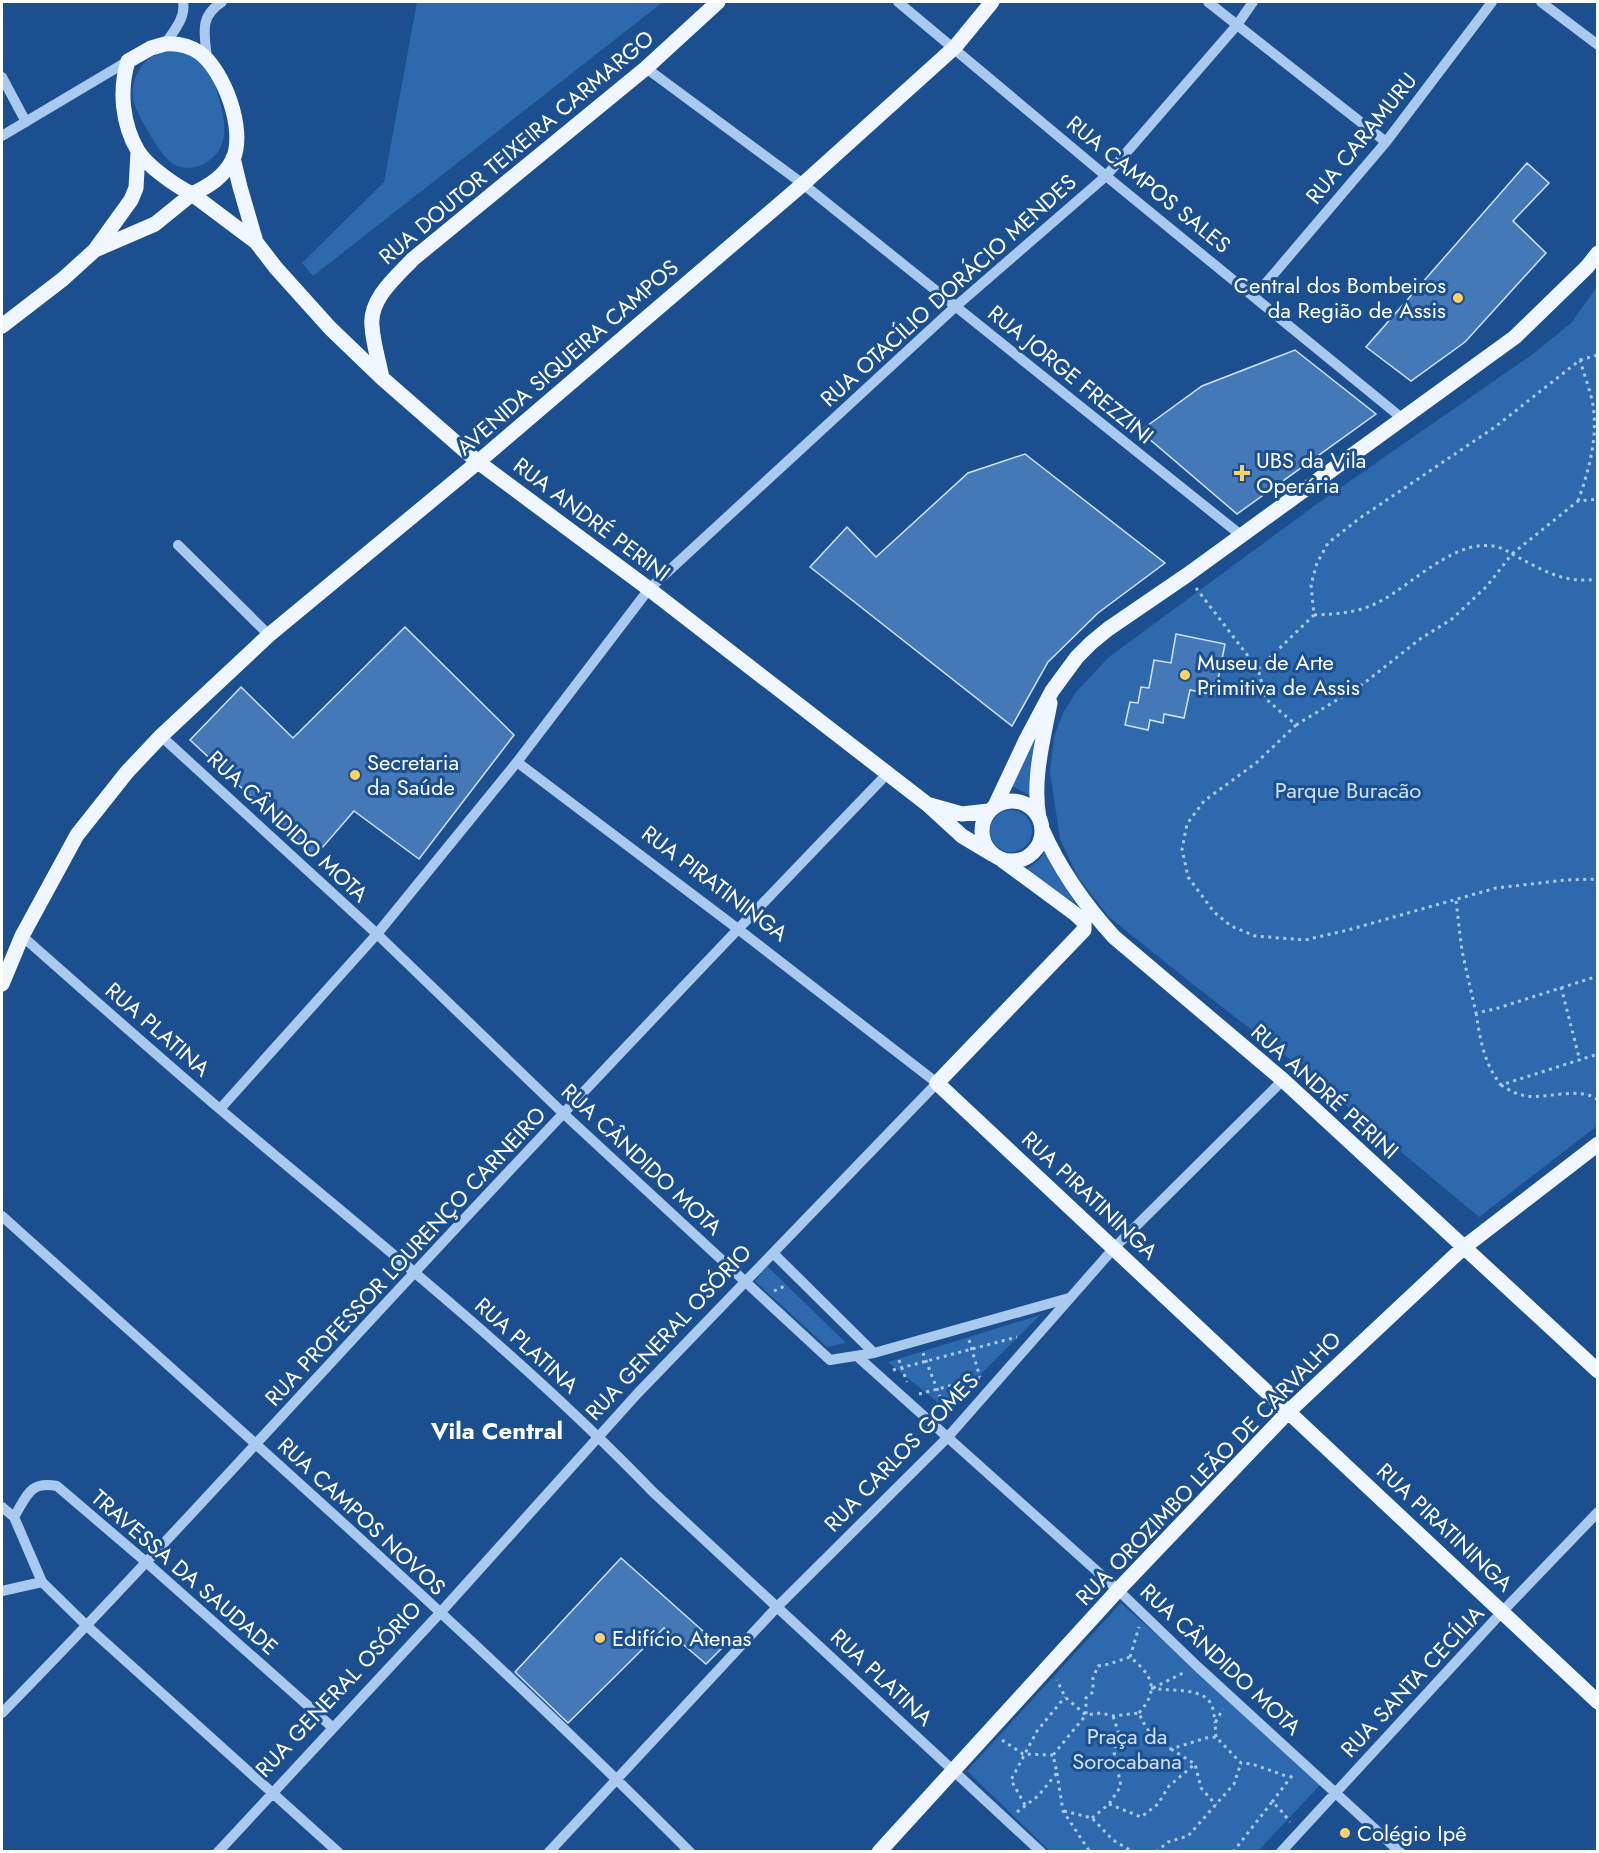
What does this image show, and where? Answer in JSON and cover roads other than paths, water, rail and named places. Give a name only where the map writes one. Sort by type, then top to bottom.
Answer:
[{"type":"main road","name":"RUA DOUTOR TEIXEIRA CARMARGO","points":[[382,378],[371,324],[380,296],[387,286],[413,259],[646,68],[718,2]]},
{"type":"main road","name":"AVENIDA SIQUEIRA CAMPOS","points":[[2,984],[22,936],[77,835],[128,772],[161,736],[269,634],[478,462],[803,184],[955,47],[992,2]]},
{"type":"main road","points":[[2,326],[63,279],[95,250],[131,200],[137,182],[138,152],[127,125],[125,113],[123,84],[129,61],[150,48],[165,44],[185,46],[198,51],[207,59],[226,90],[234,113],[236,150],[233,158],[218,179],[208,187],[192,194],[164,218],[150,227],[95,250]]},
{"type":"main road","points":[[138,152],[168,179],[192,194]]},
{"type":"main road","name":"RUA ANDRÉ PERINI","points":[[233,158],[256,242]]},
{"type":"main road","name":"RUA ANDRÉ PERINI","points":[[192,194],[256,242],[330,328],[382,378],[478,462],[649,589],[927,804],[962,836],[997,857],[1074,913],[1084,922],[1084,930]]},
{"type":"main road","points":[[1052,692],[1037,781],[1036,802],[1041,823],[1041,841],[1035,851],[1025,859],[1014,862],[997,857],[984,845],[981,833],[983,821],[992,808],[1052,692],[1077,657],[1108,628],[1242,536],[1515,337],[1592,269],[1598,253]]},
{"type":"main road","points":[[992,808],[1010,801],[1022,802],[1032,808],[1041,823]]},
{"type":"main road","name":"RUA ANDRÉ PERINI","points":[[927,804],[962,814],[992,808]]},
{"type":"main road","name":"RUA ANDRÉ PERINI","points":[[1041,823],[1064,874],[1092,913],[1114,937],[1283,1080],[1598,1371]]},
{"type":"main road","name":"RUA GENERAL OSÓRIO","points":[[937,1083],[1084,930]]},
{"type":"main road","name":"RUA PIRATININGA","points":[[937,1083],[1598,1702]]},
{"type":"main road","name":"RUA OROZIMBO LEÃO DE CARVALHO","points":[[879,1851],[1118,1590],[1288,1412],[1463,1248],[1598,1144]]},
{"type":"street","points":[[165,44],[180,22],[183,2]]},
{"type":"street","points":[[207,59],[204,23],[214,7],[222,2]]},
{"type":"street","name":"RUA CAMPOS SALES","points":[[898,2],[1403,419]]},
{"type":"street","points":[[1208,2],[1386,142]]},
{"type":"street","name":"RUA OTACÍLIO DORÁCIO MENDES","points":[[220,1109],[377,934],[516,762],[649,589],[955,307],[1106,176],[1238,25],[1253,2]]},
{"type":"street","name":"RUA CARAMURU","points":[[1255,296],[1386,142],[1492,2]]},
{"type":"street","points":[[1540,2],[1598,45]]},
{"type":"street","points":[[2,136],[129,61]]},
{"type":"street","name":"RUA JORGE FREZZINI","points":[[646,68],[803,184],[1242,536]]},
{"type":"street","points":[[2,77],[26,122]]},
{"type":"street","points":[[178,545],[269,634]]},
{"type":"street","name":"RUA CÂNDIDO MOTA","points":[[161,736],[377,934],[564,1114],[830,1360],[858,1357],[903,1398],[950,1434],[1118,1590],[1197,1667],[1400,1851]]},
{"type":"street","name":"RUA PIRATININGA","points":[[516,762],[738,928],[937,1083]]},
{"type":"street","name":"RUA PROFESSOR LOURENÇO CARNEIRO","points":[[2,1713],[87,1626],[738,928],[887,774]]},
{"type":"street","name":"RUA PLATINA","points":[[22,936],[220,1109],[415,1272],[600,1437],[653,1492],[1041,1851]]},
{"type":"street","name":"RUA CARLOS GOMES","points":[[549,1851],[777,1607],[950,1434],[1114,1248],[1283,1080]]},
{"type":"street","name":"RUA GENERAL OSÓRIO","points":[[218,1851],[440,1613],[637,1394],[937,1083]]},
{"type":"street","name":"RUA CAMPOS NOVOS","points":[[2,1216],[440,1613],[617,1779],[690,1851]]},
{"type":"street","points":[[773,1253],[874,1353]]},
{"type":"street","points":[[858,1357],[1069,1298]]},
{"type":"street","name":"TRAVESSA DA SAUDADE","points":[[14,1517],[31,1488],[44,1484],[57,1486],[332,1727]]},
{"type":"street","points":[[2,1507],[14,1517],[42,1582],[87,1626],[338,1851]]},
{"type":"street","name":"RUA SANTA CECÍLIA","points":[[1281,1851],[1502,1612],[1598,1512]]},
{"type":"street","points":[[2,1591],[42,1582]]},
{"type":"place","name":"Central dos Bombeiros da Região de Assis","points":[[1458,298]]},
{"type":"place","name":"UBS da Vila Operária","points":[[1242,473]]},
{"type":"place","name":"Museu de Arte Primitiva de Assis","points":[[1185,675]]},
{"type":"place","name":"Secretaria da Saúde","points":[[355,775]]},
{"type":"place","name":"Edifício Atenas","points":[[600,1638]]},
{"type":"place","name":"Colégio Ipê","points":[[1345,1833]]},
{"type":"district","name":"Vila Central","points":[[497,1430]]},
{"type":"park label","name":"Parque Buracão","points":[[1348,790]]},
{"type":"park label","name":"Praça da Sorocabana","points":[[1127,1748]]}]
